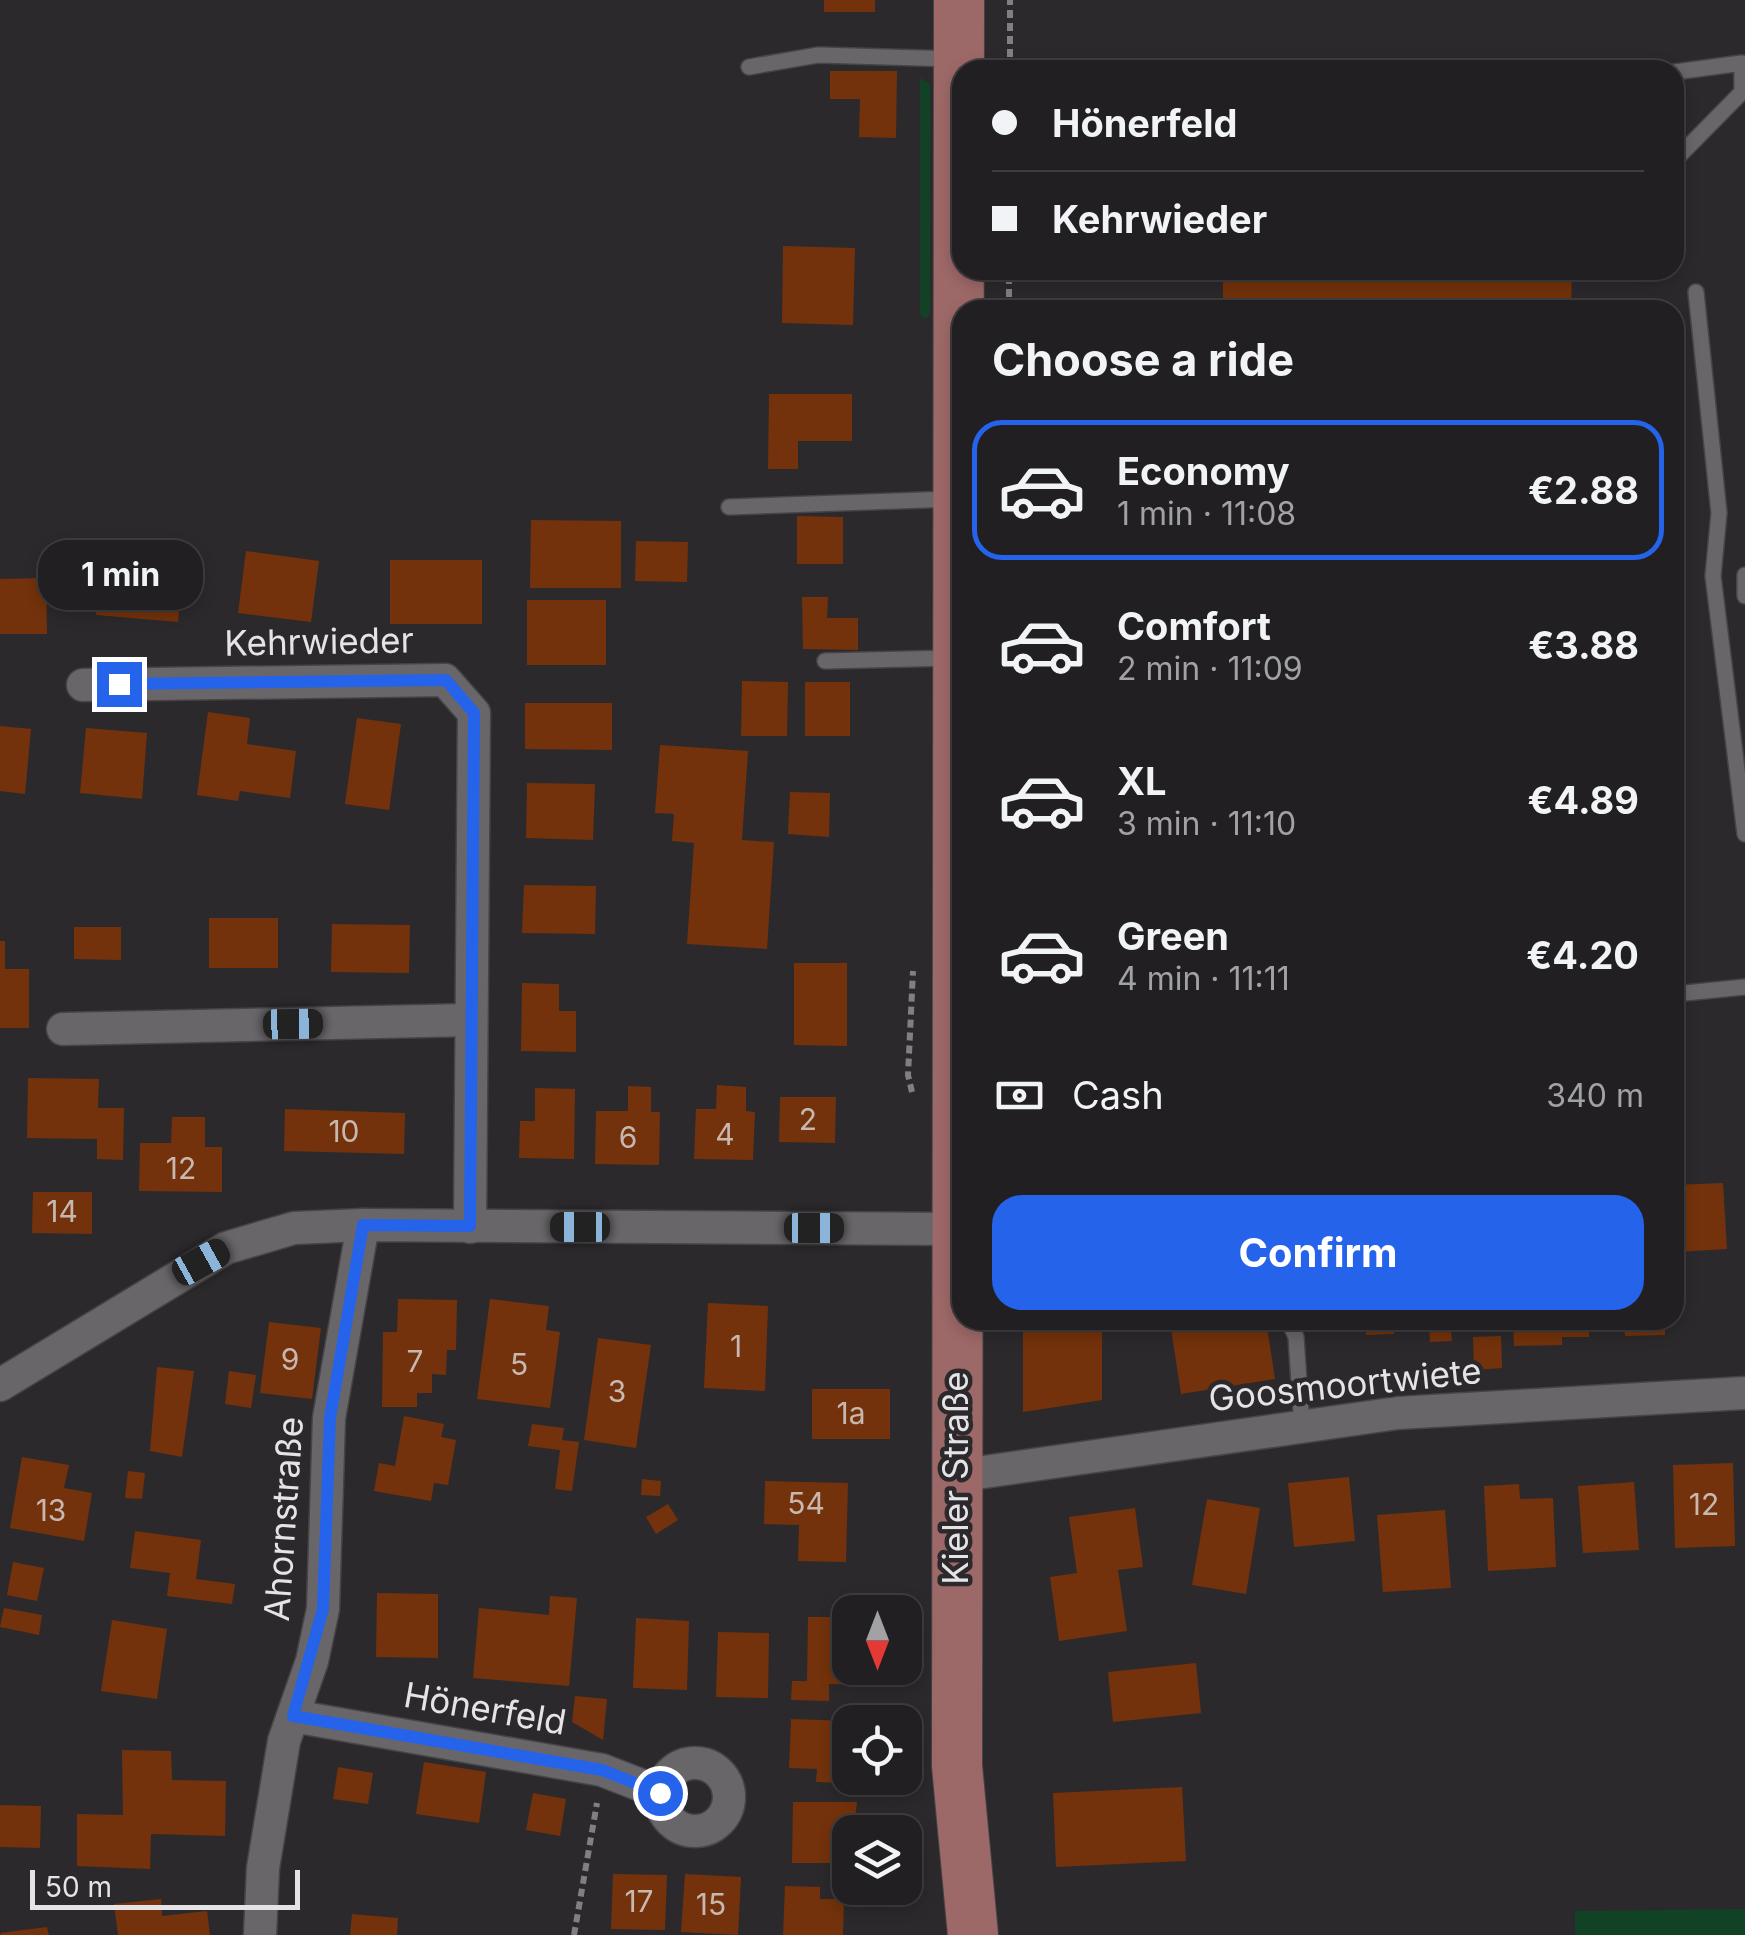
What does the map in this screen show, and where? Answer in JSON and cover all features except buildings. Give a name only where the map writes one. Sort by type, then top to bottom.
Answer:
[{"type":"main road","name":"Kieler Straße","points":[[958,59],[959,0]]},
{"type":"main road","name":"Kieler Straße","points":[[955,1330],[957,1766],[973,1935]]},
{"type":"street","name":"Kehrwieder","points":[[83,685],[446,680],[474,713],[470,1226]]},
{"type":"street","points":[[63,1029],[470,1020]]},
{"type":"street","points":[[0,1385],[226,1248],[294,1228],[363,1225],[952,1229]]},
{"type":"street","name":"Ahornstraße","points":[[260,1935],[263,1868],[284,1742],[323,1609],[330,1418],[363,1225]]},
{"type":"street","name":"Goosmoortwiete","points":[[956,1476],[1398,1414],[1745,1393]]},
{"type":"street","name":"Hönerfeld","points":[[293,1716],[602,1770],[660,1793]]},
{"type":"lane","points":[[750,67],[818,55],[958,59]]},
{"type":"lane","points":[[1684,71],[1742,63],[1742,92],[1684,151]]},
{"type":"lane","points":[[1696,292],[1719,514],[1713,576],[1745,834]]},
{"type":"lane","points":[[729,507],[952,499]]},
{"type":"lane","points":[[1745,575],[1745,596]]},
{"type":"lane","points":[[825,660],[952,658]]},
{"type":"lane","points":[[1684,993],[1745,986]]},
{"type":"lane","points":[[1293,1330],[1302,1427]]},
{"type":"path","points":[[1010,0],[1010,60]]},
{"type":"path","points":[[574,1935],[602,1770]]},
{"type":"green space","points":[[920,78],[930,84],[930,313],[926,319],[920,315]]},
{"type":"green space","points":[[1745,1909],[1745,1935],[1575,1935],[1575,1911]]},
{"type":"route","points":[[119,684],[446,680],[474,713],[470,1226],[363,1225],[330,1418],[323,1609],[312,1661],[293,1716],[602,1770],[660,1793]]}]
